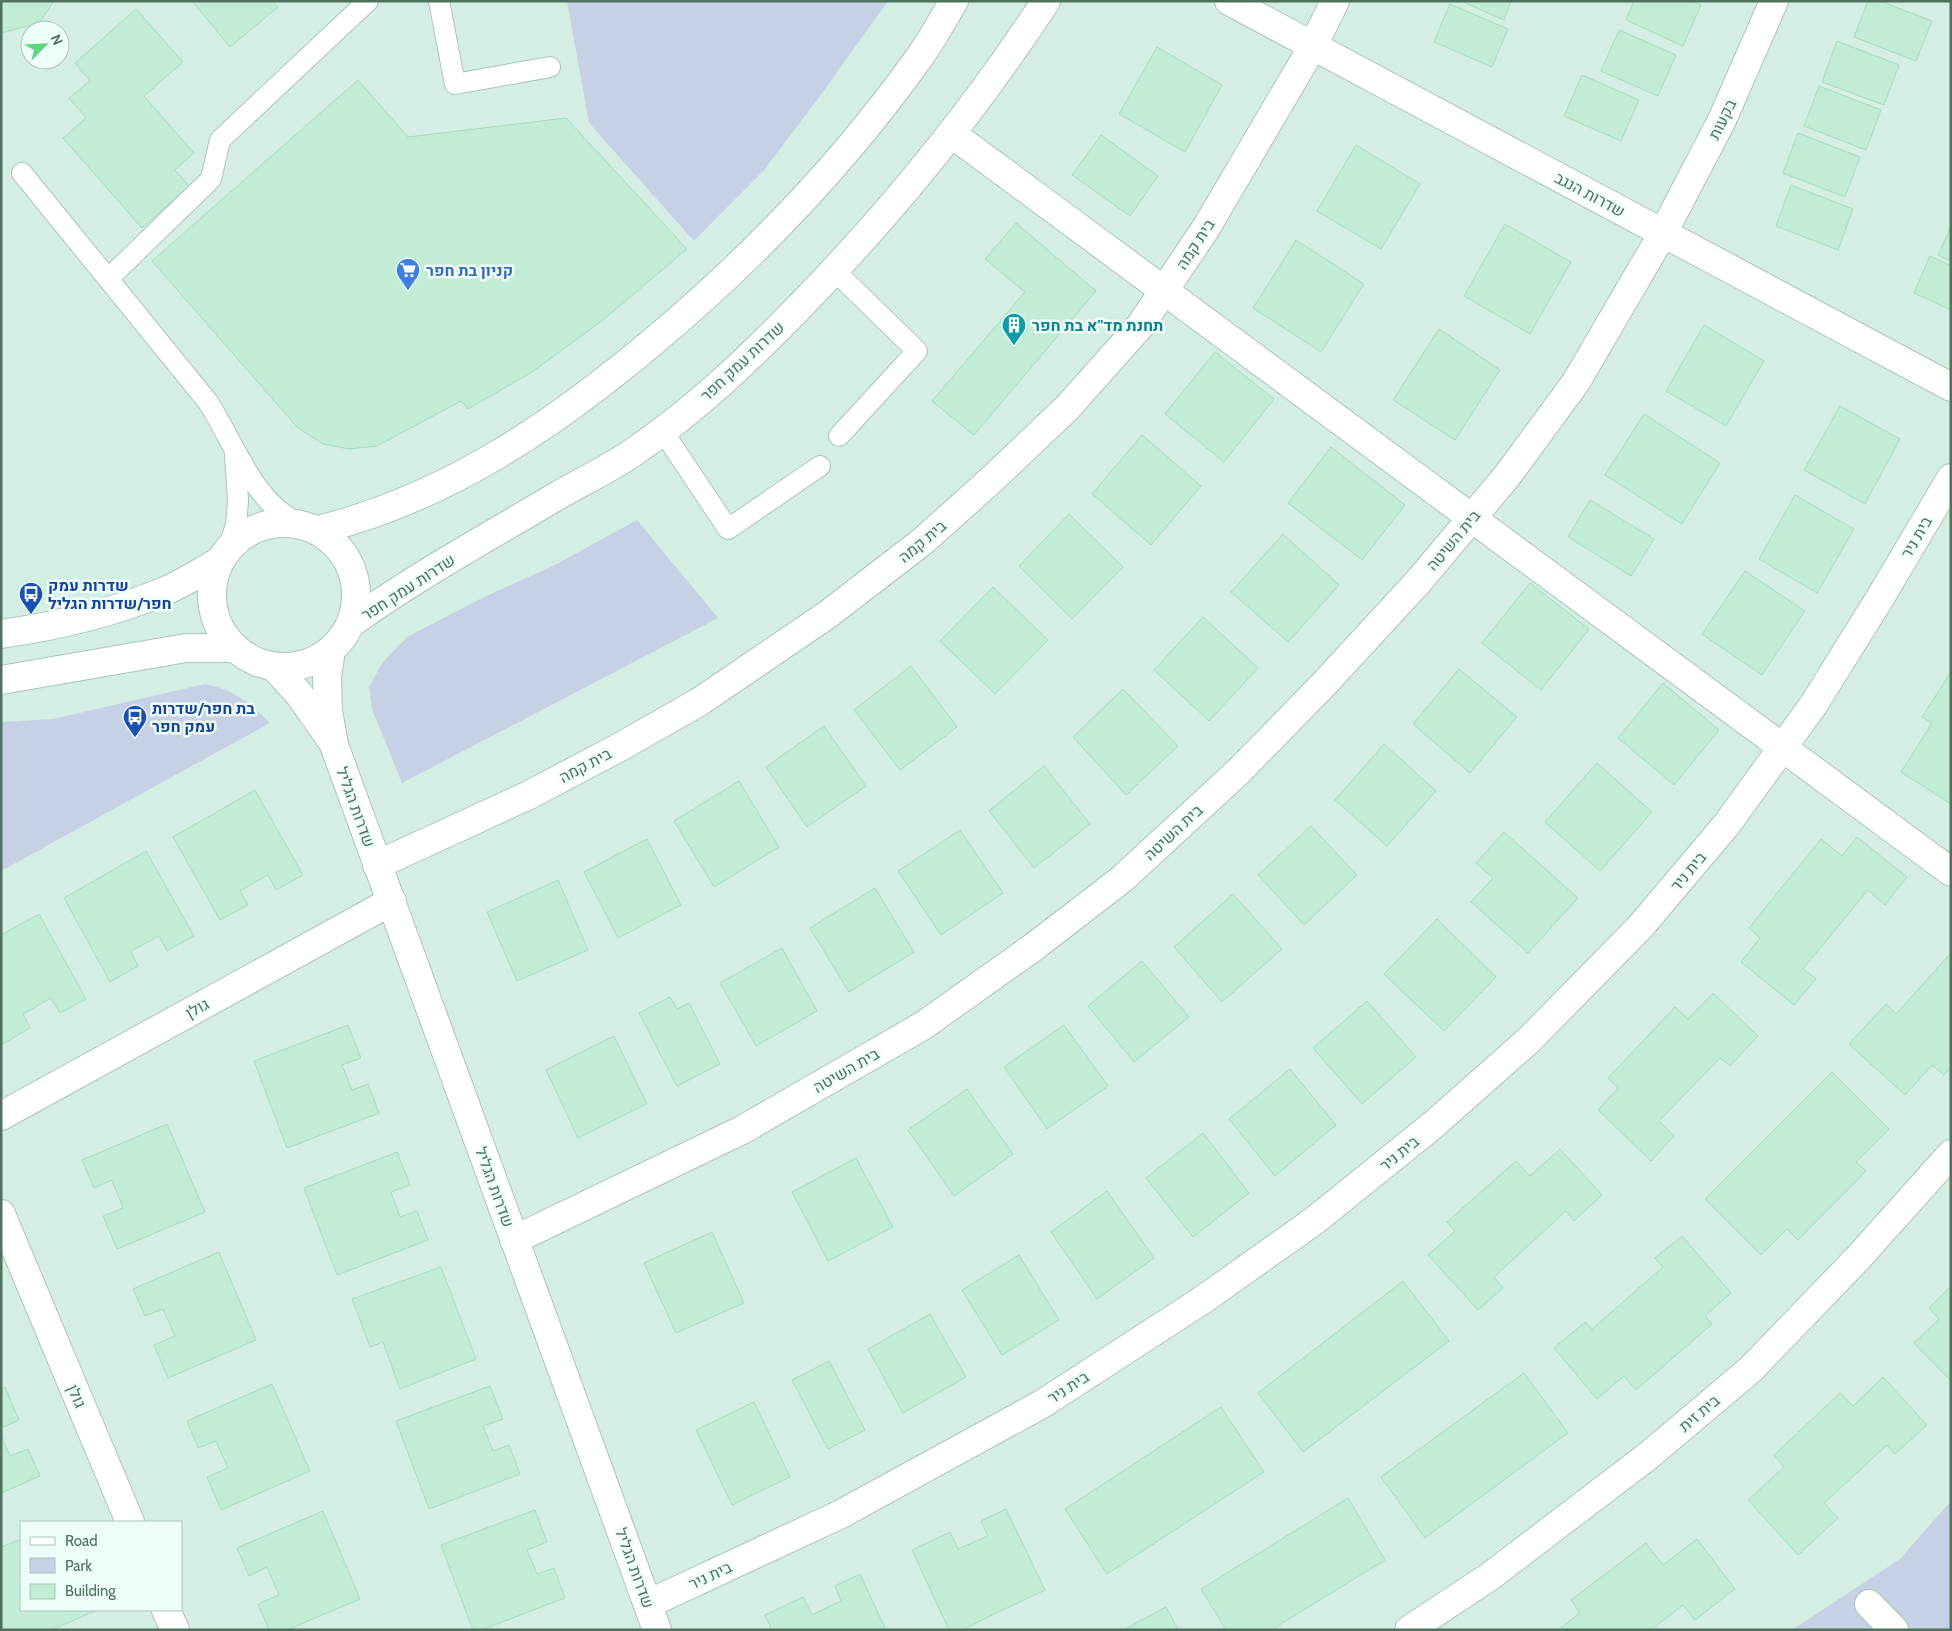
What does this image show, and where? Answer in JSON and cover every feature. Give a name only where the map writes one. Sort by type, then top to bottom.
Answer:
[{"type":"street","points":[[308,527],[335,543],[348,560],[355,579],[357,600],[351,623],[339,644],[320,659],[299,667],[275,668],[253,661],[234,648],[220,629],[212,608],[212,585],[223,557],[234,542],[255,528],[276,522],[308,527],[355,521],[394,507],[476,468],[541,427],[612,376],[707,296],[780,226],[829,172],[921,55],[954,1]]},
{"type":"street","name":"שדרות עמק חפר","points":[[351,623],[415,580],[634,451],[710,393],[778,329],[834,271],[909,186],[952,134],[1007,61],[1046,1]]},
{"type":"street","name":"שדרות הנגב","points":[[1229,1],[1951,388]]},
{"type":"street","name":"בית קמה","points":[[377,864],[529,795],[620,747],[699,702],[827,615],[923,541],[990,481],[1068,408],[1140,326],[1206,228],[1312,46],[1335,1]]},
{"type":"street","name":"בקעות","points":[[1663,233],[1722,120],[1774,1]]},
{"type":"street","points":[[952,134],[1951,872]]},
{"type":"street","name":"בית השיטה","points":[[514,1240],[742,1130],[924,1026],[1035,946],[1122,879],[1239,771],[1324,684],[1418,582],[1472,518],[1507,476],[1576,382],[1663,233]]},
{"type":"street","name":"בית ניר","points":[[648,1604],[841,1514],[1042,1404],[1201,1302],[1314,1221],[1433,1125],[1529,1040],[1641,926],[1728,824],[1814,704],[1951,478]]},
{"type":"street","points":[[1,634],[63,624],[113,610],[167,590],[223,557]]},
{"type":"street","points":[[1,680],[186,648],[234,648]]},
{"type":"street","name":"שדרות הגליל","points":[[331,650],[327,677],[328,711],[334,744],[658,1630]]},
{"type":"street","name":"שדרות הגליל","points":[[275,668],[299,694],[334,744]]},
{"type":"street","name":"גולן","points":[[1,1116],[392,901]]},
{"type":"street","name":"בית זית","points":[[1409,1630],[1489,1577],[1648,1456],[1751,1369],[1858,1258],[1951,1154]]},
{"type":"street","name":"גולן","points":[[1,1214],[130,1521]]},
{"type":"street","points":[[1868,1604],[1894,1630]]},
{"type":"street","points":[[166,1611],[175,1630]]},
{"type":"lane","points":[[108,278],[211,179],[220,140],[368,1]]},
{"type":"lane","points":[[439,1],[455,84],[550,67]]},
{"type":"lane","points":[[22,173],[208,402],[224,427],[234,450],[265,496],[278,511],[308,527]]},
{"type":"lane","points":[[834,271],[917,351],[839,436]]},
{"type":"lane","points":[[662,430],[728,529],[820,466]]},
{"type":"lane","points":[[223,557],[236,525],[238,501],[234,450]]},
{"type":"shaded area","points":[[1,1],[1951,1],[1951,1601],[1893,1630],[1,1630]]},
{"type":"green space","points":[[567,1],[888,1],[764,170],[694,241],[589,123]]},
{"type":"green space","points":[[637,520],[718,618],[402,783],[372,709],[369,687],[382,663],[407,637],[484,597],[555,565]]},
{"type":"green space","points":[[205,684],[225,690],[241,698],[270,723],[1,871],[1,722],[53,719]]},
{"type":"green space","points":[[1951,1501],[1951,1630],[1792,1630],[1900,1559]]},
{"type":"building","points":[[1,1],[54,1],[41,20],[20,20],[20,28],[1,33]]},
{"type":"building","points":[[192,1],[273,1],[278,7],[230,47]]},
{"type":"building","points":[[1461,1],[1511,1],[1504,20]]},
{"type":"building","points":[[1634,1],[1692,1],[1701,5],[1683,46],[1626,20]]},
{"type":"building","points":[[1868,1],[1880,1],[1932,21],[1916,61],[1854,37]]},
{"type":"building","points":[[1450,4],[1508,29],[1492,67],[1434,42]]},
{"type":"building","points":[[136,9],[183,62],[144,96],[194,153],[175,170],[189,186],[142,228],[63,138],[86,118],[69,98],[90,81],[75,63]]},
{"type":"building","points":[[1619,30],[1676,55],[1658,96],[1601,71]]},
{"type":"building","points":[[1837,41],[1899,65],[1884,105],[1822,82]]},
{"type":"building","points":[[1157,47],[1222,85],[1185,152],[1119,114]]},
{"type":"building","points":[[1582,75],[1639,100],[1621,141],[1564,116]]},
{"type":"building","name":"קניון בת חפר","points":[[358,80],[408,137],[566,118],[687,249],[603,320],[532,372],[468,409],[461,401],[377,446],[349,449],[323,444],[298,428],[152,261]]},
{"type":"building","points":[[1819,86],[1881,110],[1866,150],[1804,126]]},
{"type":"building","points":[[1798,133],[1860,157],[1845,197],[1783,173]]},
{"type":"building","points":[[1101,135],[1158,176],[1130,216],[1072,175]]},
{"type":"building","points":[[1356,145],[1420,184],[1381,249],[1317,211]]},
{"type":"building","points":[[1791,185],[1853,209],[1838,250],[1776,226]]},
{"type":"building","name":"תחנת מד\"א בת חפר","points":[[1016,223],[1096,291],[974,435],[932,401],[1025,292],[985,259]]},
{"type":"building","points":[[1505,224],[1571,262],[1530,334],[1464,296]]},
{"type":"building","points":[[1951,227],[1951,261],[1938,255]]},
{"type":"building","points":[[1296,240],[1364,284],[1321,352],[1253,308]]},
{"type":"building","points":[[1930,256],[1951,266],[1951,310],[1914,293]]},
{"type":"building","points":[[1704,325],[1764,361],[1726,426],[1666,391]]},
{"type":"building","points":[[1439,329],[1500,370],[1455,440],[1393,400]]},
{"type":"building","points":[[1215,352],[1274,399],[1224,462],[1165,414]]},
{"type":"building","points":[[1840,406],[1900,439],[1865,504],[1804,470]]},
{"type":"building","points":[[1644,414],[1720,463],[1682,524],[1605,475]]},
{"type":"building","points":[[1142,435],[1201,486],[1151,545],[1092,494]]},
{"type":"building","points":[[1331,447],[1405,505],[1362,560],[1288,503]]},
{"type":"building","points":[[1795,495],[1854,529],[1817,593],[1759,559]]},
{"type":"building","points":[[1590,500],[1654,539],[1631,576],[1568,537]]},
{"type":"building","points":[[1069,514],[1123,567],[1072,619],[1019,566]]},
{"type":"building","points":[[1283,534],[1339,585],[1288,642],[1231,592]]},
{"type":"building","points":[[1745,571],[1805,611],[1762,675],[1702,634]]},
{"type":"building","points":[[1530,583],[1589,629],[1541,690],[1482,643]]},
{"type":"building","points":[[993,587],[1048,640],[995,694],[940,641]]},
{"type":"building","points":[[1203,617],[1258,668],[1209,721],[1154,670]]},
{"type":"building","points":[[911,666],[957,727],[900,770],[854,710]]},
{"type":"building","points":[[1459,669],[1517,717],[1470,773],[1413,724]]},
{"type":"building","points":[[1949,675],[1951,676],[1951,804],[1901,772],[1932,723],[1922,717]]},
{"type":"building","points":[[1663,683],[1719,730],[1674,785],[1618,738]]},
{"type":"building","points":[[1123,689],[1178,746],[1126,795],[1073,737]]},
{"type":"building","points":[[824,726],[866,786],[807,827],[766,767]]},
{"type":"building","points":[[1384,744],[1436,791],[1387,846],[1335,800]]},
{"type":"building","points":[[1597,763],[1652,812],[1600,871],[1545,822]]},
{"type":"building","points":[[1044,766],[1090,824],[1034,868],[989,811]]},
{"type":"building","points":[[739,781],[779,847],[714,887],[674,821]]},
{"type":"building","points":[[255,790],[303,875],[276,890],[268,875],[240,891],[248,905],[220,920],[173,837]]},
{"type":"building","points":[[1311,826],[1357,875],[1304,925],[1258,875]]},
{"type":"building","points":[[960,830],[1003,893],[941,935],[898,871]]},
{"type":"building","points":[[1504,832],[1578,898],[1528,953],[1471,902],[1493,878],[1476,863]]},
{"type":"building","points":[[1857,837],[1907,877],[1885,905],[1868,890],[1803,969],[1816,979],[1794,1005],[1741,962],[1760,938],[1749,928],[1821,839],[1842,856]]},
{"type":"building","points":[[647,839],[681,905],[618,938],[584,872]]},
{"type":"building","points":[[146,851],[194,936],[167,951],[159,936],[131,951],[138,966],[110,982],[64,898]]},
{"type":"building","points":[[558,880],[588,950],[517,981],[487,912]]},
{"type":"building","points":[[875,888],[914,952],[849,992],[810,928]]},
{"type":"building","points":[[1233,894],[1282,949],[1222,1002],[1174,947]]},
{"type":"building","points":[[39,914],[86,999],[60,1013],[51,998],[23,1014],[30,1028],[3,1044],[1,1040],[1,935]]},
{"type":"building","points":[[1437,919],[1496,977],[1444,1031],[1384,974]]},
{"type":"building","points":[[782,948],[817,1011],[756,1046],[720,983]]},
{"type":"building","points":[[1951,953],[1951,1067],[1944,1075],[1932,1065],[1905,1095],[1849,1044],[1886,1004],[1896,1014]]},
{"type":"building","points":[[1142,961],[1189,1017],[1134,1062],[1088,1006]]},
{"type":"building","points":[[1713,993],[1758,1036],[1730,1066],[1720,1058],[1659,1121],[1674,1136],[1651,1161],[1598,1110],[1618,1088],[1608,1078],[1675,1007],[1688,1019]]},
{"type":"building","points":[[670,997],[677,1009],[689,1003],[720,1064],[677,1086],[639,1013]]},
{"type":"building","points":[[1367,1001],[1416,1057],[1362,1104],[1313,1048]]},
{"type":"building","points":[[348,1025],[361,1058],[342,1065],[352,1090],[368,1084],[379,1113],[287,1148],[254,1061]]},
{"type":"building","points":[[1064,1025],[1108,1086],[1047,1129],[1004,1067]]},
{"type":"building","points":[[614,1036],[647,1104],[578,1138],[546,1070]]},
{"type":"building","points":[[1290,1069],[1336,1125],[1275,1176],[1229,1119]]},
{"type":"building","points":[[1832,1072],[1889,1129],[1856,1162],[1866,1171],[1798,1240],[1787,1229],[1761,1255],[1705,1199]]},
{"type":"building","points":[[967,1089],[1013,1154],[954,1196],[908,1130]]},
{"type":"building","points":[[167,1124],[205,1212],[117,1249],[103,1216],[123,1208],[112,1180],[94,1188],[82,1160]]},
{"type":"building","points":[[1203,1133],[1249,1193],[1193,1237],[1146,1178]]},
{"type":"building","points":[[1560,1149],[1602,1195],[1574,1221],[1566,1211],[1494,1277],[1503,1288],[1478,1310],[1428,1255],[1455,1231],[1447,1222],[1516,1161],[1530,1176]]},
{"type":"building","points":[[397,1152],[410,1185],[391,1192],[400,1217],[417,1211],[428,1240],[337,1275],[304,1188]]},
{"type":"building","points":[[856,1158],[893,1227],[828,1261],[792,1192]]},
{"type":"building","points":[[1107,1191],[1154,1258],[1097,1299],[1051,1232]]},
{"type":"building","points":[[712,1232],[744,1303],[676,1333],[644,1263]]},
{"type":"building","points":[[1682,1236],[1731,1293],[1705,1316],[1712,1324],[1636,1390],[1624,1376],[1597,1399],[1554,1348],[1585,1322],[1592,1329],[1663,1267],[1655,1258]]},
{"type":"building","points":[[219,1252],[256,1340],[168,1378],[154,1345],[175,1336],[163,1309],[145,1316],[133,1289]]},
{"type":"building","points":[[1019,1255],[1059,1320],[1002,1355],[962,1290]]},
{"type":"building","points":[[441,1267],[476,1359],[400,1389],[383,1342],[370,1347],[352,1299]]},
{"type":"building","points":[[1403,1281],[1449,1341],[1303,1452],[1258,1393]]},
{"type":"building","points":[[1951,1286],[1951,1381],[1914,1343],[1939,1319],[1929,1308]]},
{"type":"building","points":[[930,1314],[966,1377],[903,1413],[868,1349]]},
{"type":"building","points":[[829,1361],[865,1430],[828,1449],[792,1380]]},
{"type":"building","points":[[1524,1373],[1568,1433],[1425,1538],[1381,1477]]},
{"type":"building","points":[[1883,1377],[1927,1425],[1895,1454],[1887,1445],[1824,1503],[1838,1518],[1798,1555],[1748,1500],[1784,1467],[1774,1455],[1840,1393],[1853,1406]]},
{"type":"building","points":[[272,1384],[310,1471],[221,1510],[207,1477],[228,1468],[216,1441],[198,1448],[187,1421]]},
{"type":"building","points":[[490,1386],[503,1419],[483,1426],[493,1451],[509,1445],[520,1474],[429,1509],[396,1421]]},
{"type":"building","points":[[5,1387],[19,1420],[1,1428],[1,1389]]},
{"type":"building","points":[[754,1402],[790,1477],[732,1505],[696,1430]]},
{"type":"building","points":[[1221,1407],[1264,1472],[1107,1574],[1065,1509]]},
{"type":"building","points":[[1,1436],[10,1456],[28,1449],[40,1476],[1,1493]]},
{"type":"building","points":[[1348,1498],[1385,1560],[1271,1630],[1226,1630],[1201,1589]]},
{"type":"building","points":[[1006,1509],[1045,1590],[961,1630],[949,1630],[912,1550],[950,1532],[958,1549],[988,1536],[981,1521]]},
{"type":"building","points":[[535,1510],[547,1542],[527,1550],[537,1574],[554,1568],[565,1598],[481,1630],[473,1630],[441,1545]]},
{"type":"building","points":[[323,1511],[360,1599],[287,1630],[269,1630],[258,1604],[279,1595],[267,1567],[249,1576],[237,1548]]},
{"type":"building","points":[[20,1539],[20,1611],[95,1611],[51,1630],[2,1630],[1,1547]]},
{"type":"building","points":[[1697,1539],[1735,1589],[1695,1620],[1683,1605],[1651,1630],[1558,1630],[1580,1613],[1571,1600],[1646,1543],[1663,1565]]},
{"type":"building","points":[[860,1574],[886,1630],[772,1630],[765,1615],[803,1597],[812,1615],[841,1601],[835,1586]]},
{"type":"building","points":[[1166,1607],[1178,1630],[1123,1630]]},
{"type":"place","name":"קניון בת חפר","points":[[408,291]]},
{"type":"place","name":"תחנת מד\"א בת חפר","points":[[1014,346]]},
{"type":"place","name":"שדרות עמק חפר/שדרות הגליל","points":[[31,615]]},
{"type":"place","name":"בת חפר/שדרות עמק חפר","points":[[135,738]]}]
